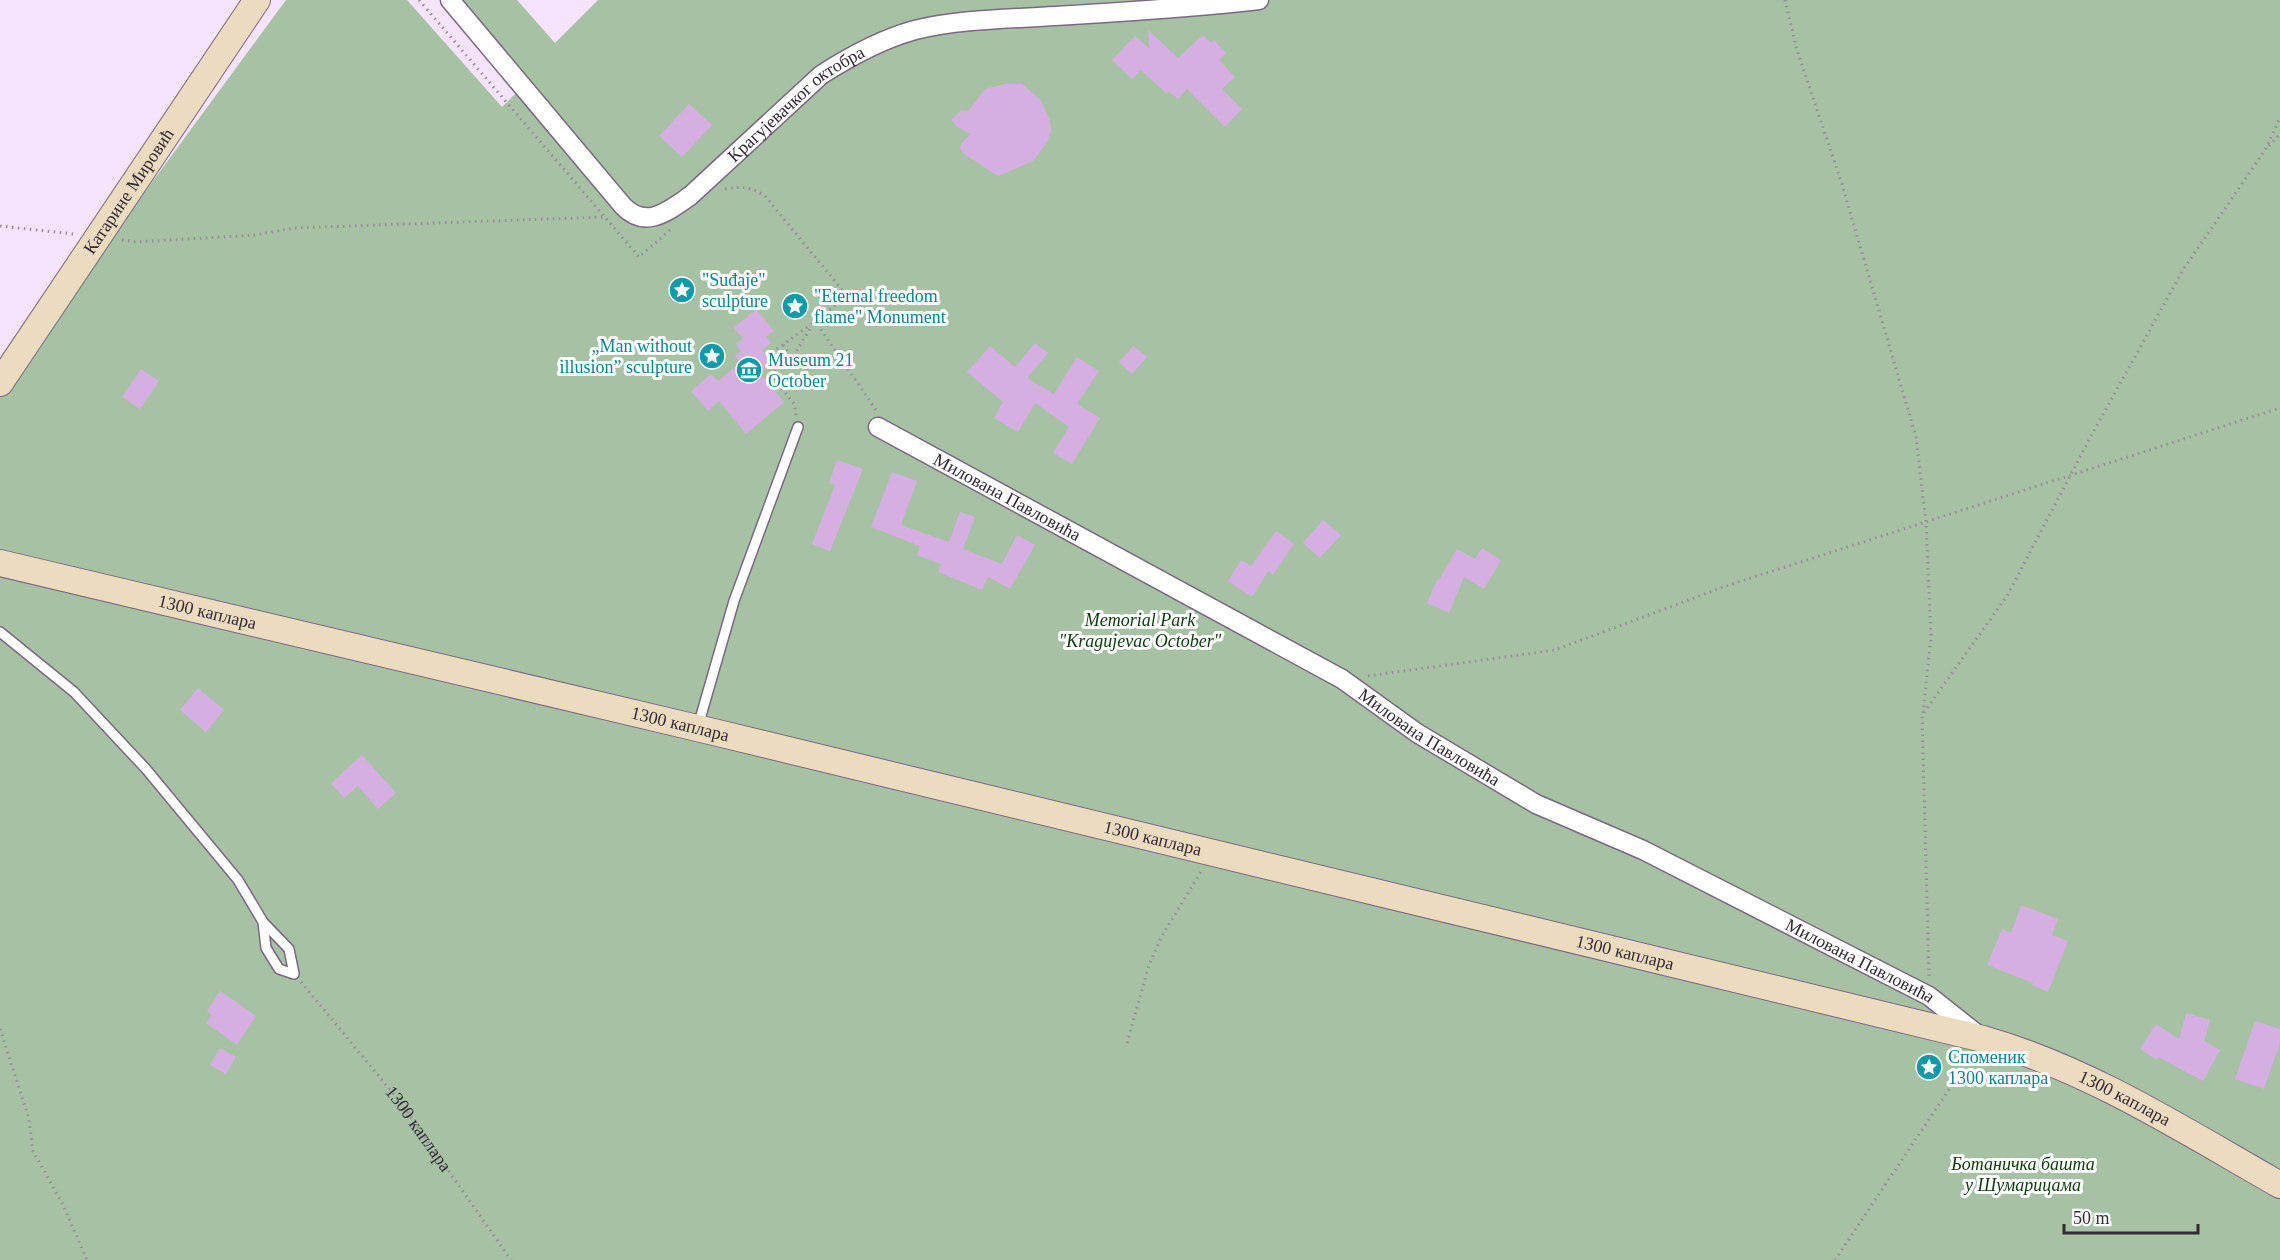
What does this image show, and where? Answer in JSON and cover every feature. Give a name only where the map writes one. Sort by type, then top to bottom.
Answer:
[{"type":"main road","name":"Катарине Мировић","points":[[0,382],[257,0]]},
{"type":"main road","name":"1300 каплара","points":[[0,563],[697,728],[1983,1039],[2050,1063],[2101,1087],[2280,1185]]},
{"type":"street","name":"Крагујевачког октобра","points":[[450,0],[623,206],[639,217],[648,218],[666,212],[690,196],[821,75],[870,48],[915,30],[992,20],[1197,7],[1259,0]]},
{"type":"street","name":"Милована Павловића","points":[[886,431],[1342,679],[1417,733],[1536,804],[1643,850],[1929,996],[1983,1039]]},
{"type":"lane","points":[[697,728],[734,601],[798,427]]},
{"type":"lane","points":[[0,632],[74,692],[146,770],[238,880],[263,922],[289,949],[294,974],[279,969],[266,948],[263,922]]},
{"type":"path","points":[[418,0],[639,257]]},
{"type":"path","points":[[1785,0],[1797,50],[1841,181],[1916,437],[1926,522],[1931,637],[1922,715],[1929,996]]},
{"type":"path","points":[[2265,150],[2280,118]]},
{"type":"path","points":[[1922,715],[2007,596],[2183,270],[2265,150],[2280,134]]},
{"type":"path","points":[[724,189],[740,186],[753,188],[765,196],[847,296],[767,356]]},
{"type":"path","points":[[0,226],[136,242],[255,235],[292,228],[605,217]]},
{"type":"path","points":[[798,427],[795,405],[771,375],[792,358],[815,321]]},
{"type":"path","points":[[815,321],[886,431]]},
{"type":"path","points":[[783,345],[792,358]]},
{"type":"path","points":[[1342,679],[1555,650],[1726,586],[2280,408]]},
{"type":"path","points":[[1127,1043],[1149,965],[1163,934],[1214,853]]},
{"type":"path","name":"1300 каплара","points":[[294,974],[401,1103],[511,1260]]},
{"type":"path","points":[[0,1029],[29,1119],[33,1151],[63,1205],[87,1260]]},
{"type":"path","points":[[1835,1260],[1983,1039]]},
{"type":"green space","name":"Memorial Park \"Kragujevac October\"","points":[[286,0],[407,0],[502,107],[522,87],[446,0],[517,0],[555,43],[598,0],[2280,0],[2280,1260],[0,1260],[0,389]]},
{"type":"building","points":[[1148,30],[1178,58],[1203,35],[1211,43],[1214,40],[1226,53],[1219,60],[1235,77],[1222,89],[1242,109],[1225,127],[1187,89],[1178,99],[1169,91],[1167,94],[1141,70],[1132,79],[1112,60],[1135,36],[1149,48]]},
{"type":"building","points":[[1005,84],[1022,84],[1040,99],[1050,120],[1051,131],[1048,141],[1033,161],[998,176],[964,154],[960,149],[961,144],[970,134],[956,126],[952,120],[961,110],[968,111],[985,89]]},
{"type":"building","points":[[689,104],[712,125],[682,157],[659,136]]},
{"type":"building","name":"Museum 21 October","points":[[756,309],[774,331],[766,337],[771,343],[762,350],[772,362],[760,373],[784,402],[746,434],[719,401],[708,411],[691,391],[711,374],[718,381],[740,363],[735,356],[741,351],[736,344],[743,338],[734,328]]},
{"type":"building","points":[[1035,343],[1048,353],[1027,378],[1054,394],[1077,357],[1099,371],[1077,404],[1100,418],[1072,464],[1053,453],[1069,427],[1035,403],[1018,432],[994,418],[1003,402],[967,372],[990,346],[1015,367]]},
{"type":"building","points":[[1133,346],[1147,357],[1132,374],[1119,362]]},
{"type":"building","points":[[141,369],[159,381],[140,409],[122,397]]},
{"type":"building","points":[[837,460],[863,469],[830,551],[812,544],[835,485],[829,483]]},
{"type":"building","points":[[892,472],[917,481],[901,525],[949,542],[960,512],[975,517],[963,549],[1002,564],[1017,535],[1035,545],[1010,589],[988,577],[982,590],[938,572],[941,564],[917,555],[920,546],[871,527]]},
{"type":"building","points":[[1323,520],[1341,535],[1320,558],[1303,543]]},
{"type":"building","points":[[1276,531],[1294,544],[1273,575],[1268,571],[1252,597],[1228,581],[1241,560],[1251,566]]},
{"type":"building","points":[[1482,548],[1501,560],[1484,589],[1464,577],[1449,613],[1427,603],[1437,580],[1457,549],[1475,559]]},
{"type":"building","points":[[198,688],[224,710],[206,732],[180,710]]},
{"type":"building","points":[[362,755],[396,793],[378,809],[358,786],[344,798],[331,783]]},
{"type":"building","points":[[2021,905],[2058,919],[2052,935],[2068,941],[2048,992],[2032,985],[2033,983],[1987,965],[2002,929],[2011,933]]},
{"type":"building","points":[[220,991],[256,1016],[237,1045],[206,1023],[212,1015],[207,1011]]},
{"type":"building","points":[[2186,1013],[2210,1020],[2204,1041],[2220,1050],[2203,1081],[2158,1057],[2157,1060],[2140,1049],[2156,1024],[2179,1039]]},
{"type":"building","points":[[2255,1021],[2280,1029],[2280,1043],[2264,1089],[2235,1079]]},
{"type":"building","points":[[220,1048],[236,1057],[226,1074],[210,1065]]},
{"type":"place","name":"\"Suđaje\" sculpture","points":[[682,290]]},
{"type":"place","name":"\"Eternal freedom flame\" Monument","points":[[795,306]]},
{"type":"place","name":"„Man without illusion” sculpture","points":[[712,356]]},
{"type":"place","name":"Museum 21 October","points":[[749,370]]},
{"type":"place","name":"Споменик 1300 каплара","points":[[1929,1067]]},
{"type":"park label","name":"Ботаничка башта у Шумарицама","points":[[2023,1174]]}]
